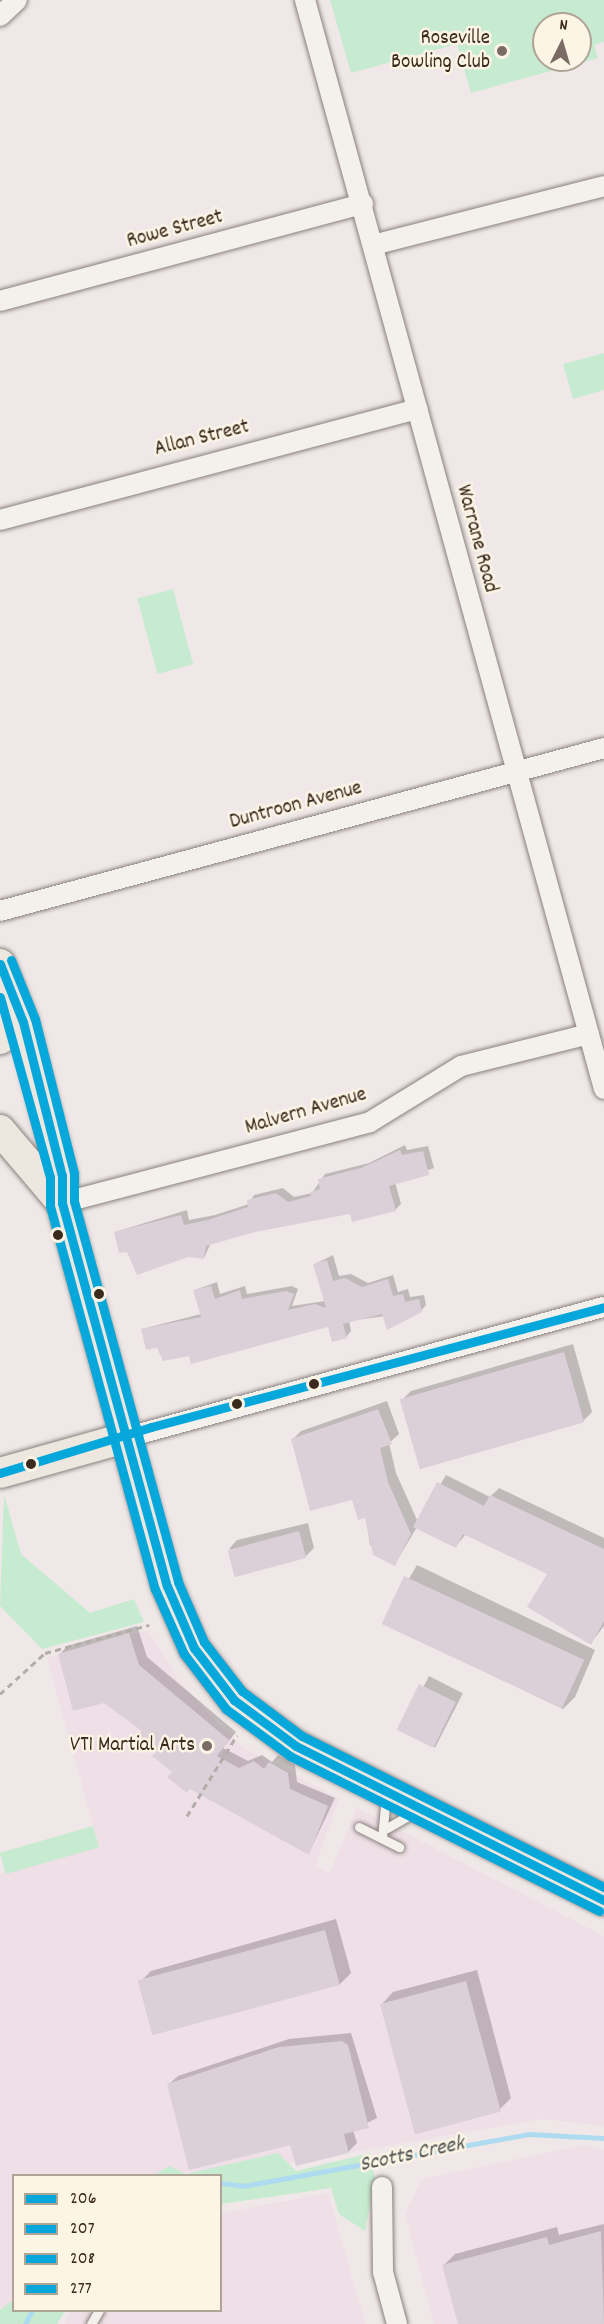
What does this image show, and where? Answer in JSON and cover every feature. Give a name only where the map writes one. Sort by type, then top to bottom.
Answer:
[{"type":"highway","points":[[0,1015],[0,1038]]},
{"type":"main road","points":[[0,964],[23,1022],[62,1176],[62,1203],[128,1437],[166,1586],[211,1674],[278,1734],[386,1794],[604,1900]]},
{"type":"main road","points":[[0,1130],[62,1203]]},
{"type":"main road","points":[[0,1473],[128,1437]]},
{"type":"street","points":[[0,16],[17,0]]},
{"type":"street","name":"Warrane Road","points":[[305,0],[519,771],[604,1089]]},
{"type":"street","points":[[373,245],[604,186]]},
{"type":"street","name":"Rowe Street","points":[[0,301],[363,204]]},
{"type":"street","name":"Allan Street","points":[[0,520],[417,409]]},
{"type":"street","name":"Duntroon Avenue","points":[[0,911],[604,748]]},
{"type":"street","name":"Malvern Avenue","points":[[62,1203],[370,1122],[461,1066],[589,1034]]},
{"type":"street","points":[[128,1437],[604,1307]]},
{"type":"street","points":[[382,2187],[383,2272],[397,2324]]},
{"type":"lane","points":[[382,1838],[387,1828],[386,1794]]},
{"type":"lane","points":[[387,1828],[419,1810]]},
{"type":"lane","points":[[359,1827],[399,1847]]},
{"type":"path","points":[[0,1694],[45,1653],[149,1625]]},
{"type":"path","points":[[187,1816],[237,1735]]},
{"type":"shaded area","points":[[148,1630],[177,1678],[220,1726],[246,1749],[339,1799],[315,1866],[330,1873],[357,1808],[604,1936],[604,2126],[542,2119],[279,2165],[173,2174],[12,2174],[12,2312],[0,2324],[0,1874],[99,1847],[47,1658]]},
{"type":"shaded area","points":[[584,2145],[604,2150],[604,2324],[434,2324],[405,2214],[422,2179]]},
{"type":"shaded area","points":[[328,2193],[365,2324],[64,2324],[71,2312],[222,2312],[222,2213]]},
{"type":"green space","name":"Roseville Bowling Club","points":[[330,0],[604,0],[604,42],[594,45],[598,58],[592,60],[592,12],[532,12],[532,72],[547,72],[471,93],[457,44],[351,73]]},
{"type":"green space","points":[[604,353],[604,390],[573,399],[563,364]]},
{"type":"green space","points":[[173,589],[193,664],[157,674],[137,599]]},
{"type":"green space","points":[[4,1494],[21,1554],[90,1613],[134,1599],[144,1622],[42,1649],[0,1606]]},
{"type":"green space","points":[[93,1826],[99,1847],[6,1874],[0,1853]]},
{"type":"green space","points":[[278,2153],[296,2171],[370,2153],[375,2179],[365,2231],[339,2214],[331,2188],[222,2204],[222,2174],[186,2174]]},
{"type":"green space","points":[[169,2166],[186,2174],[156,2174]]},
{"type":"green space","points":[[12,2301],[12,2312],[64,2312],[57,2324],[0,2324],[0,2310]]},
{"type":"building","points":[[400,1150],[402,1155],[423,1151],[429,1175],[389,1186],[396,1211],[352,1222],[350,1214],[255,1232],[206,1246],[204,1259],[188,1257],[137,1275],[127,1252],[119,1253],[114,1232],[181,1215],[184,1225],[208,1220],[248,1207],[247,1200],[276,1193],[288,1202],[311,1196],[310,1192],[320,1189],[318,1179],[361,1168]]},
{"type":"building","points":[[327,1260],[333,1281],[345,1278],[362,1287],[388,1279],[393,1296],[403,1294],[405,1302],[419,1299],[422,1312],[387,1330],[382,1314],[343,1324],[347,1338],[332,1342],[328,1327],[191,1364],[189,1356],[163,1361],[157,1348],[146,1350],[141,1329],[201,1317],[193,1290],[211,1286],[215,1299],[240,1290],[242,1299],[286,1291],[294,1294],[288,1310],[315,1304],[326,1308],[313,1264]]},
{"type":"building","points":[[564,1352],[584,1422],[420,1469],[400,1399]]},
{"type":"building","points":[[378,1409],[392,1444],[380,1448],[388,1482],[411,1534],[395,1566],[373,1555],[365,1518],[358,1520],[352,1500],[310,1511],[291,1439]]},
{"type":"building","points":[[437,1482],[484,1506],[490,1495],[604,1549],[604,1621],[591,1645],[527,1607],[547,1574],[463,1534],[456,1548],[413,1527]]},
{"type":"building","points":[[299,1531],[306,1558],[235,1577],[228,1550]]},
{"type":"building","points":[[404,1576],[584,1660],[562,1708],[382,1624]]},
{"type":"building","points":[[129,1633],[139,1665],[229,1740],[217,1756],[239,1768],[254,1761],[264,1769],[269,1762],[288,1773],[290,1789],[328,1806],[309,1855],[190,1789],[187,1793],[167,1777],[172,1772],[152,1756],[158,1751],[139,1735],[142,1731],[104,1703],[73,1711],[58,1654]]},
{"type":"building","points":[[419,1684],[456,1702],[433,1748],[397,1730]]},
{"type":"building","points":[[325,1930],[340,1985],[152,2035],[138,1980]]},
{"type":"building","points":[[466,1981],[501,2111],[415,2134],[380,2004]]},
{"type":"building","points":[[342,2041],[348,2045],[369,2128],[344,2134],[349,2153],[296,2166],[290,2145],[189,2170],[167,2084],[279,2047]]},
{"type":"building","points":[[601,2231],[604,2324],[458,2324],[442,2265],[547,2237],[549,2245]]},
{"type":"waterway","name":"Scotts Creek","points":[[222,2183],[243,2186],[528,2134],[604,2138]]},
{"type":"waterway","name":"Scotts Creek","points":[[25,2324],[31,2312]]},
{"type":"transit line","name":"208","points":[[11,960],[35,1019],[74,1173],[74,1201],[178,1582],[204,1642],[242,1691],[302,1736],[604,1887]]},
{"type":"transit line","name":"206","points":[[0,964],[23,1022],[62,1176],[62,1203],[167,1586],[194,1648],[234,1700],[296,1746],[604,1900]]},
{"type":"transit line","name":"207","points":[[0,997],[50,1177],[50,1206],[155,1589],[184,1654],[226,1709],[290,1756],[599,1911]]},
{"type":"transit line","name":"277","points":[[0,1473],[151,1427],[604,1307]]},
{"type":"place","name":"Roseville Bowling Club","points":[[502,51]]},
{"type":"place","name":"VT1 Martial Arts","points":[[207,1746]]}]
